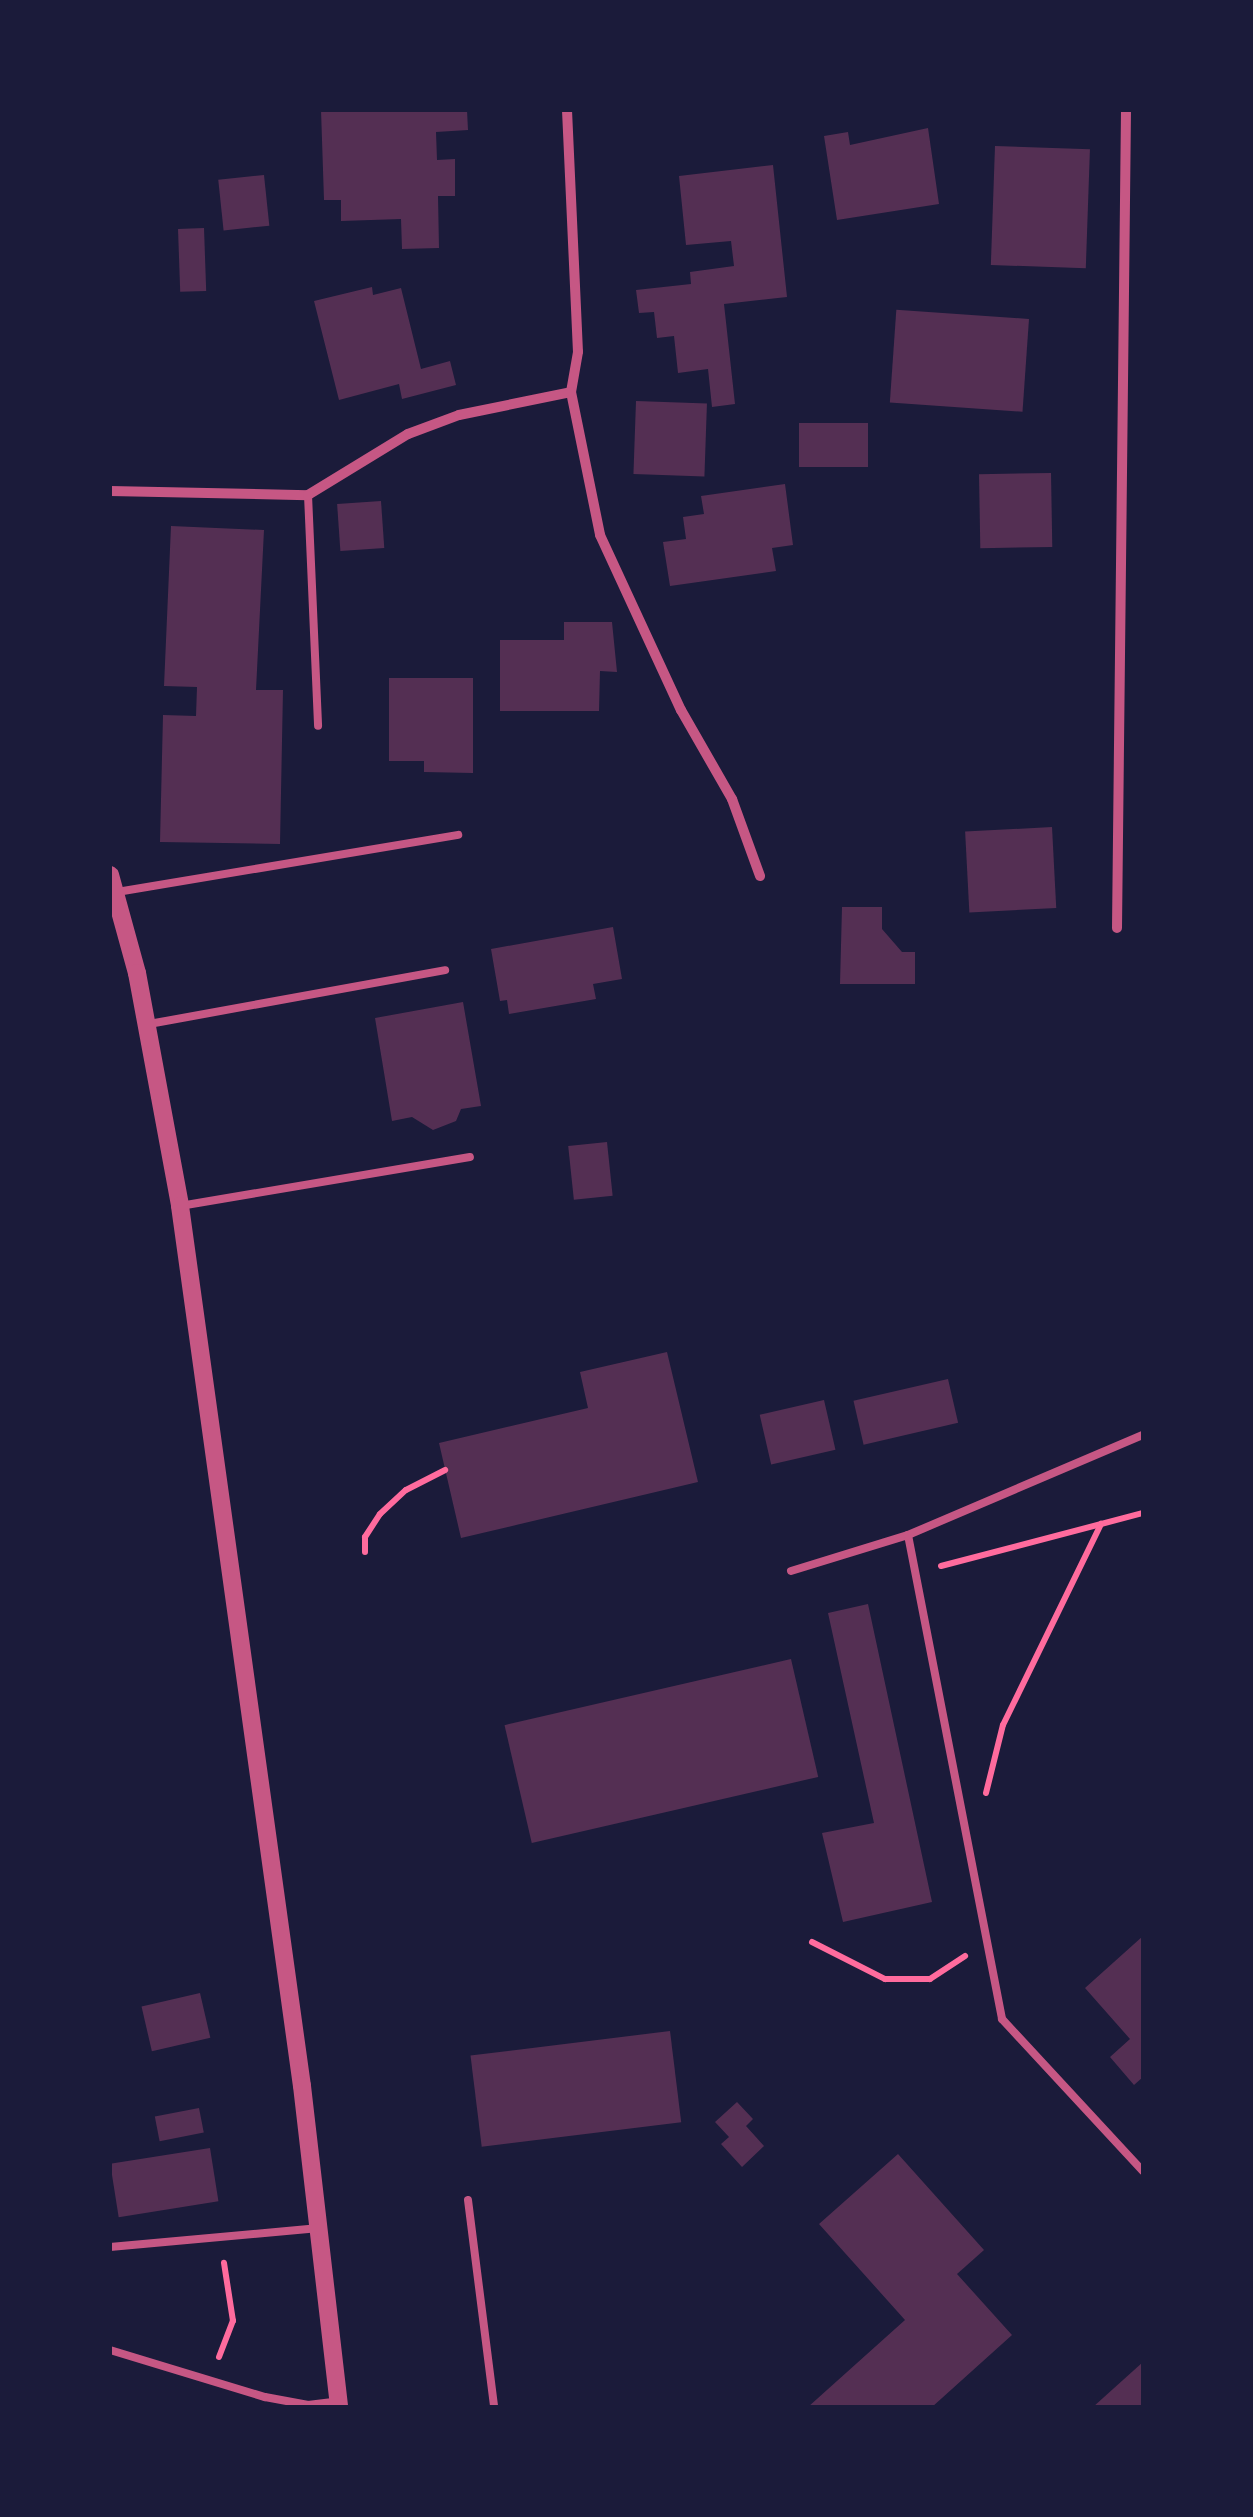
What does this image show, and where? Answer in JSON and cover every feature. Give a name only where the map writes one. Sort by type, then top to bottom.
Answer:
[{"type":"street","points":[[567,110],[578,352],[572,392],[600,535],[681,710],[732,798],[760,876]]},
{"type":"street","points":[[1116,928],[1126,110]]},
{"type":"street","points":[[110,492],[308,495],[408,434],[459,415],[572,392]]},
{"type":"street","points":[[112,887],[147,1024],[180,1206],[319,2228],[339,2404]]},
{"type":"lane","points":[[308,495],[318,726]]},
{"type":"lane","points":[[112,887],[458,836]]},
{"type":"lane","points":[[147,1024],[445,970]]},
{"type":"lane","points":[[180,1206],[470,1157]]},
{"type":"lane","points":[[791,1571],[908,1536],[1143,1435]]},
{"type":"lane","points":[[908,1536],[1002,2019],[1143,2171]]},
{"type":"lane","points":[[468,2200],[494,2407]]},
{"type":"lane","points":[[110,2247],[319,2228]]},
{"type":"lane","points":[[110,2350],[308,2405],[339,2404]]},
{"type":"path","points":[[365,1552],[364,1537],[380,1514],[406,1490],[445,1470]]},
{"type":"path","points":[[916,1573],[1143,1513]]},
{"type":"path","points":[[984,1801],[1002,1725],[1101,1524]]},
{"type":"path","points":[[812,1942],[884,1979],[930,1979],[986,1943]]},
{"type":"path","points":[[210,2380],[233,2321],[220,2237]]},
{"type":"building","points":[[321,110],[467,110],[468,130],[436,132],[437,160],[455,159],[455,196],[438,196],[439,248],[402,249],[401,219],[341,221],[341,200],[324,200]]},
{"type":"building","points":[[928,128],[939,204],[837,220],[824,136],[848,132],[850,145]]},
{"type":"building","points":[[995,146],[1090,149],[1086,268],[991,265]]},
{"type":"building","points":[[773,165],[787,297],[724,304],[735,404],[712,407],[708,369],[678,373],[674,336],[657,338],[654,312],[639,313],[636,290],[691,284],[690,272],[734,266],[731,241],[686,245],[679,176]]},
{"type":"building","points":[[264,175],[269,226],[224,231],[218,180]]},
{"type":"building","points":[[204,228],[206,291],[180,292],[178,229]]},
{"type":"building","points":[[372,287],[373,295],[401,288],[421,369],[450,361],[456,385],[402,399],[399,384],[339,400],[314,301]]},
{"type":"building","points":[[896,310],[1029,319],[1023,412],[890,402]]},
{"type":"building","points":[[636,401],[707,403],[704,476],[633,474]]},
{"type":"building","points":[[799,423],[868,423],[868,467],[799,467]]},
{"type":"building","points":[[1051,473],[1052,547],[980,548],[979,474]]},
{"type":"building","points":[[785,484],[793,545],[772,548],[776,571],[670,586],[663,542],[686,539],[683,517],[704,514],[701,496]]},
{"type":"building","points":[[381,501],[384,548],[340,551],[337,504]]},
{"type":"building","points":[[171,526],[264,530],[256,690],[283,690],[280,844],[160,842],[163,715],[196,716],[197,687],[164,686]]},
{"type":"building","points":[[564,622],[612,622],[617,672],[600,671],[599,711],[500,711],[500,640],[564,640]]},
{"type":"building","points":[[389,678],[473,678],[473,773],[424,772],[424,761],[389,761]]},
{"type":"building","points":[[1052,827],[1056,908],[969,912],[965,832]]},
{"type":"building","points":[[842,907],[882,907],[882,929],[902,952],[915,952],[915,984],[840,984]]},
{"type":"building","points":[[613,927],[622,979],[593,984],[596,999],[509,1014],[507,1000],[500,1001],[491,949]]},
{"type":"building","points":[[463,1002],[481,1106],[461,1109],[456,1121],[433,1130],[412,1117],[392,1121],[375,1018]]},
{"type":"building","points":[[607,1142],[613,1196],[574,1200],[568,1146]]},
{"type":"building","points":[[667,1352],[698,1482],[461,1538],[439,1443],[588,1408],[580,1372]]},
{"type":"building","points":[[948,1379],[958,1423],[864,1445],[853,1401]]},
{"type":"building","points":[[824,1400],[835,1450],[771,1465],[760,1415]]},
{"type":"building","points":[[868,1604],[932,1902],[843,1922],[822,1833],[874,1823],[828,1613]]},
{"type":"building","points":[[791,1659],[818,1777],[532,1843],[505,1725]]},
{"type":"building","points":[[1143,1936],[1143,2077],[1134,2085],[1110,2057],[1130,2039],[1085,1988]]},
{"type":"building","points":[[200,1993],[210,2038],[152,2051],[142,2006]]},
{"type":"building","points":[[670,2031],[681,2122],[482,2147],[470,2055]]},
{"type":"building","points":[[737,2102],[753,2119],[746,2126],[764,2146],[742,2167],[721,2144],[729,2137],[715,2122]]},
{"type":"building","points":[[199,2108],[204,2133],[160,2141],[155,2117]]},
{"type":"building","points":[[210,2148],[218,2201],[119,2217],[110,2164]]},
{"type":"building","points":[[898,2154],[984,2250],[957,2274],[1012,2335],[932,2407],[808,2407],[905,2320],[819,2224]]},
{"type":"building","points":[[1143,2362],[1143,2407],[1093,2407]]}]
